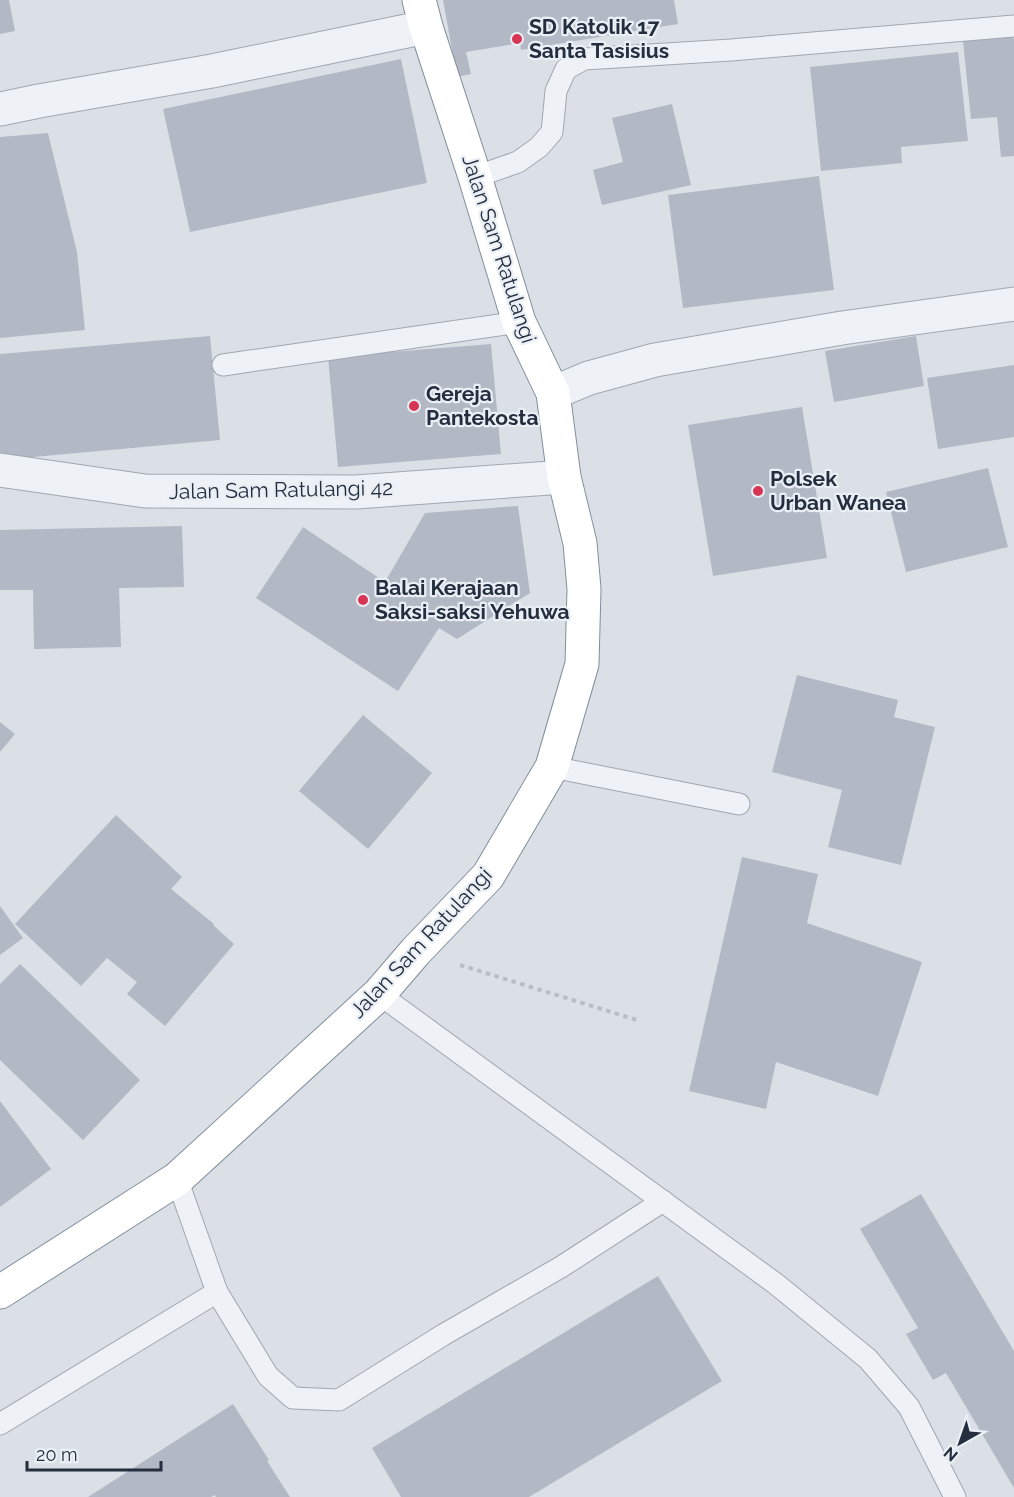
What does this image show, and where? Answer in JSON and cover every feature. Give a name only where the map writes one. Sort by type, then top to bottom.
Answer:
[{"type":"highway","name":"Jalan Sam Ratulangi","points":[[0,1292],[177,1179],[379,994],[416,951],[488,876],[552,767],[582,664],[584,589],[580,543],[564,477],[553,393],[519,322],[422,14]]},
{"type":"street","points":[[0,109],[212,71],[422,14]]},
{"type":"street","points":[[553,393],[589,378],[655,360],[842,328],[1014,304]]},
{"type":"street","name":"Jalan Sam Ratulangi 42","points":[[0,470],[145,491],[356,492],[564,477]]},
{"type":"lane","points":[[475,177],[518,162],[539,147],[552,132],[556,91],[566,69],[584,60],[1014,26]]},
{"type":"lane","points":[[223,365],[519,322]]},
{"type":"lane","points":[[552,767],[739,804]]},
{"type":"lane","points":[[379,994],[776,1284],[868,1359],[909,1407],[955,1497]]},
{"type":"lane","points":[[177,1179],[217,1292],[268,1376],[293,1398],[339,1400],[443,1335],[561,1267],[663,1201]]},
{"type":"lane","points":[[0,1424],[217,1292]]},
{"type":"path","points":[[416,951],[637,1020]]},
{"type":"building","points":[[0,0],[9,0],[15,31],[0,34]]},
{"type":"building","name":"SD Katolik 17 Santa Tasisius","points":[[443,0],[674,0],[678,24],[521,50],[520,43],[466,52],[471,74],[457,77]]},
{"type":"building","points":[[1013,37],[1014,156],[1001,157],[997,117],[971,119],[963,41]]},
{"type":"building","points":[[958,52],[968,141],[901,147],[902,163],[821,171],[810,67]]},
{"type":"building","points":[[401,59],[427,183],[190,232],[163,109]]},
{"type":"building","points":[[672,104],[691,185],[602,205],[593,170],[623,162],[612,118]]},
{"type":"building","points":[[48,133],[77,252],[85,330],[0,338],[0,137]]},
{"type":"building","points":[[819,176],[834,290],[683,308],[668,195]]},
{"type":"building","points":[[210,336],[220,440],[0,460],[0,354]]},
{"type":"building","points":[[916,336],[924,386],[834,402],[825,351]]},
{"type":"building","name":"Gereja Pantekosta","points":[[491,344],[501,454],[338,467],[328,357]]},
{"type":"building","points":[[1014,365],[1014,437],[938,449],[927,378]]},
{"type":"building","name":"Polsek Urban Wanea","points":[[802,407],[827,558],[713,576],[688,425]]},
{"type":"building","points":[[988,468],[1008,547],[906,572],[886,492]]},
{"type":"building","points":[[518,506],[530,593],[457,639],[439,628],[398,691],[256,598],[303,527],[385,582],[425,513]]},
{"type":"building","points":[[182,526],[184,587],[119,588],[121,647],[34,649],[33,590],[0,590],[0,530]]},
{"type":"building","points":[[797,675],[898,700],[894,717],[935,727],[901,865],[828,847],[842,790],[772,772]]},
{"type":"building","points":[[363,715],[432,773],[368,849],[299,791]]},
{"type":"building","points":[[0,722],[15,734],[0,752]]},
{"type":"building","points":[[116,815],[182,877],[171,889],[214,924],[234,944],[165,1026],[127,994],[137,982],[107,958],[81,986],[15,924]]},
{"type":"building","points":[[742,857],[818,874],[807,923],[922,962],[878,1096],[776,1062],[766,1109],[689,1091]]},
{"type":"building","points":[[0,906],[23,938],[0,955]]},
{"type":"building","points":[[20,964],[140,1080],[83,1140],[0,1060],[0,984]]},
{"type":"building","points":[[0,1101],[51,1169],[0,1207]]},
{"type":"building","points":[[921,1194],[1014,1351],[1014,1488],[946,1373],[933,1380],[906,1334],[918,1328],[860,1229]]},
{"type":"building","points":[[658,1276],[722,1381],[529,1497],[401,1497],[372,1448]]},
{"type":"building","points":[[233,1404],[290,1497],[216,1497],[215,1495],[211,1497],[88,1497]]},
{"type":"place","name":"SD Katolik 17 Santa Tasisius","points":[[517,39]]},
{"type":"place","name":"Gereja Pantekosta","points":[[414,406]]},
{"type":"place","name":"Polsek Urban Wanea","points":[[758,491]]},
{"type":"place","name":"Balai Kerajaan Saksi-saksi Yehuwa","points":[[363,600]]}]
